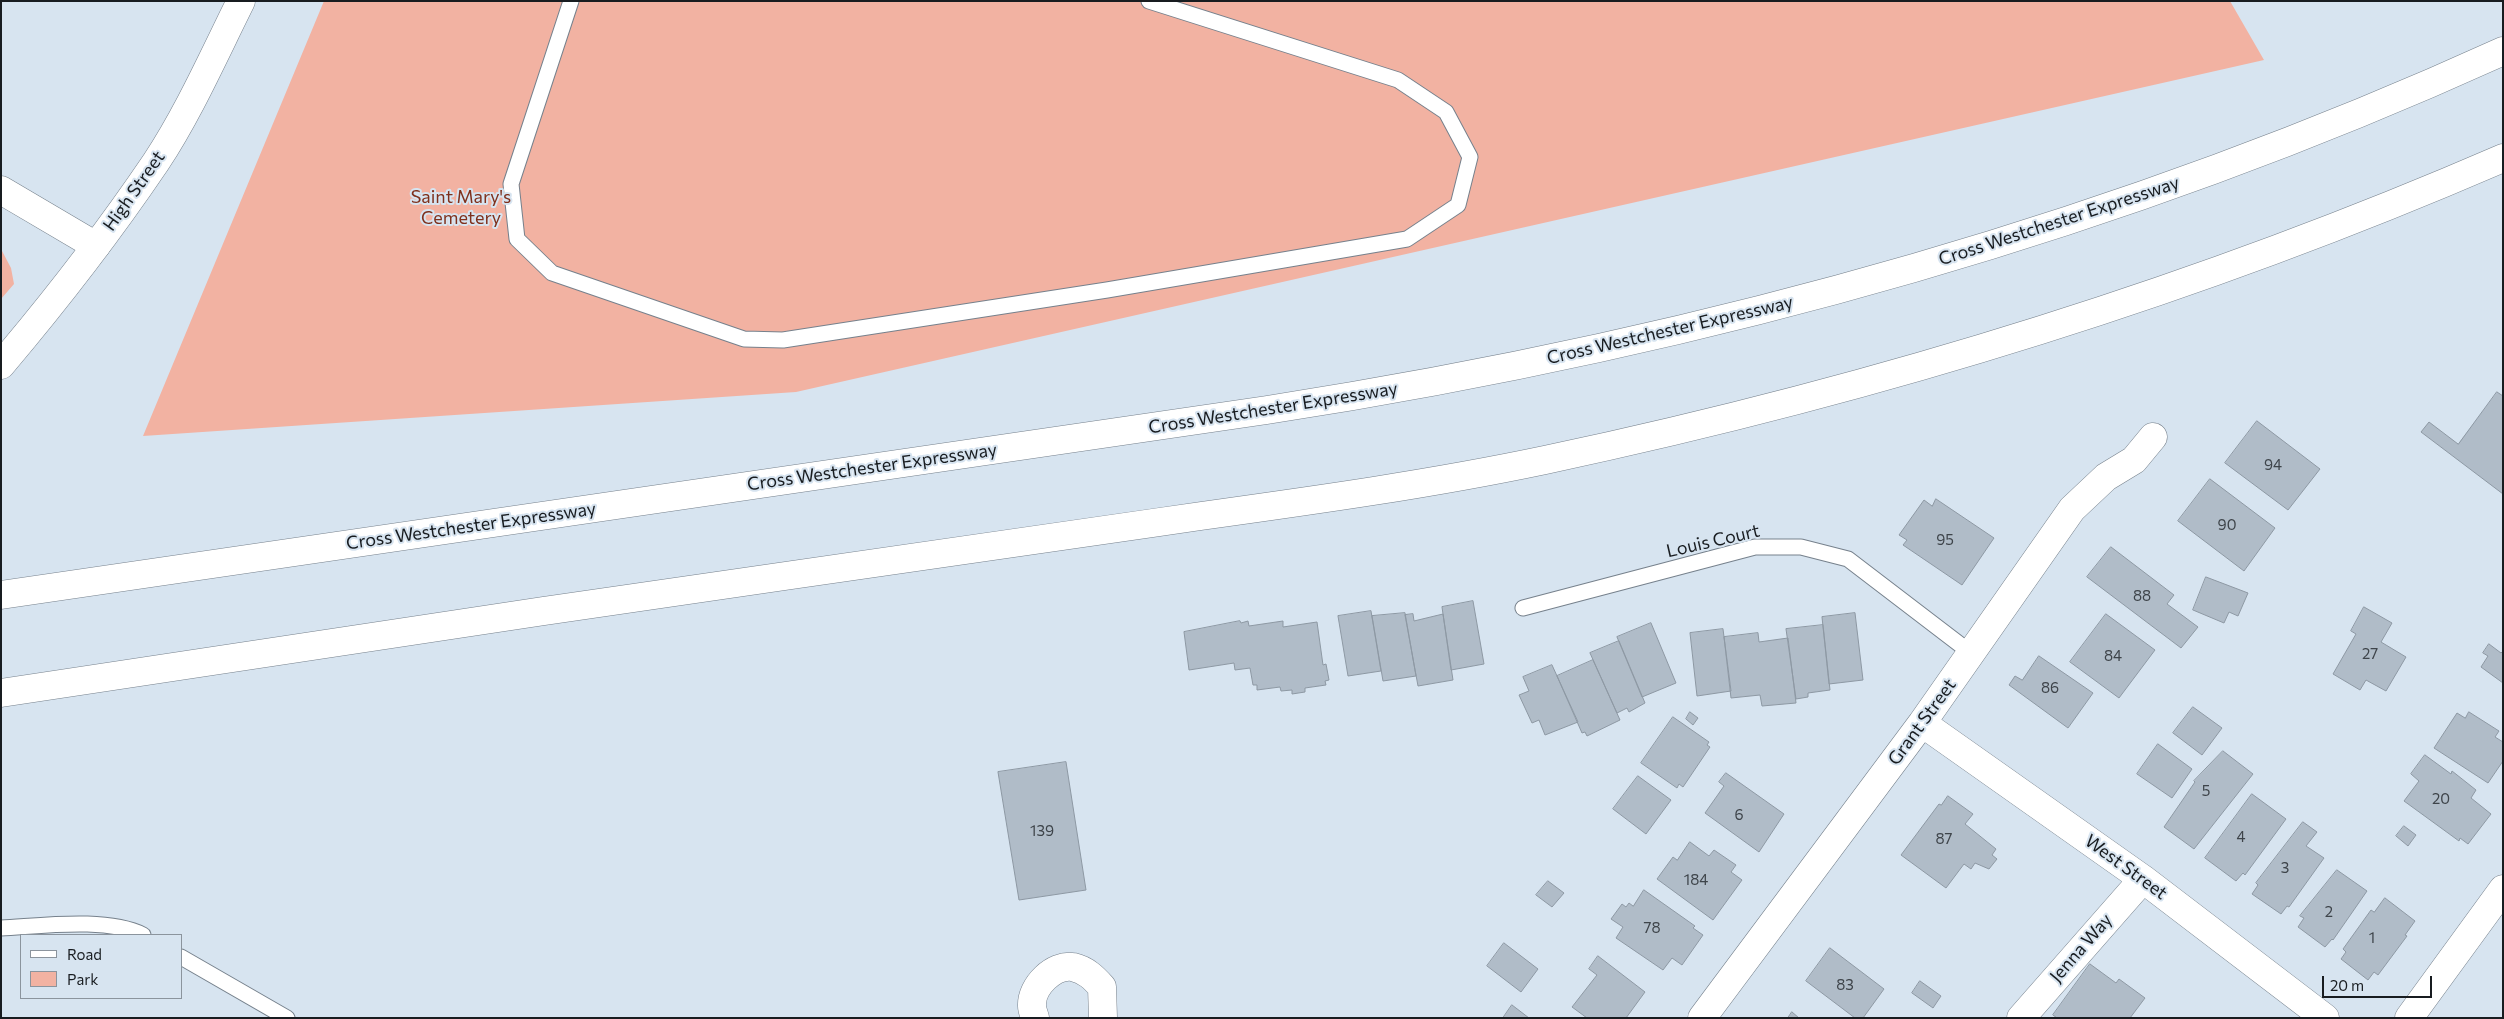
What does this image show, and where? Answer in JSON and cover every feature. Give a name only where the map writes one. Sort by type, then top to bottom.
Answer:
[{"type":"main road","name":"High Street","points":[[1,365],[58,298],[157,161],[195,94],[241,1]]},
{"type":"main road","name":"Cross Westchester Expressway","points":[[1,595],[1276,408],[1460,377],[1591,350],[1844,288],[2036,231],[2281,144],[2404,95],[2503,51]]},
{"type":"main road","points":[[1,693],[524,613],[1338,496],[1545,460],[1803,400],[2019,338],[2128,303],[2316,235],[2503,158]]},
{"type":"main road","points":[[1,190],[96,246]]},
{"type":"main road","name":"Grant Street","points":[[1702,1018],[1922,724],[2072,509],[2106,476],[2134,460],[2153,436]]},
{"type":"main road","name":"West Street","points":[[1922,724],[2143,878],[2325,1018]]},
{"type":"main road","name":"Jenna Way","points":[[2021,1018],[2143,878]]},
{"type":"main road","points":[[2409,1018],[2503,889]]},
{"type":"main road","points":[[1035,1018],[1032,1005],[1043,980],[1058,968],[1073,967],[1089,974],[1102,987],[1104,1018]]},
{"type":"lane","points":[[571,1],[511,184],[517,239],[552,273],[744,339],[792,338],[1107,290],[1407,239],[1458,205],[1470,157],[1446,112],[1398,80],[1149,1]]},
{"type":"lane","name":"Louis Court","points":[[1524,608],[1755,547],[1801,547],[1848,559],[1971,653]]},
{"type":"lane","points":[[1,928],[109,924],[141,934]]},
{"type":"lane","points":[[182,958],[287,1018]]},
{"type":"green space","name":"Saint Mary's Cemetery","points":[[324,1],[2230,1],[2264,60],[796,392],[143,436]]},
{"type":"green space","points":[[1,249],[11,268],[14,284],[1,299]]},
{"type":"building","points":[[2497,392],[2503,396],[2503,494],[2421,432],[2429,422],[2458,444]]},
{"type":"building","points":[[2257,421],[2320,469],[2288,510],[2225,463]]},
{"type":"building","points":[[2210,479],[2275,528],[2244,571],[2178,521]]},
{"type":"building","points":[[1936,499],[1994,538],[1962,585],[1903,545],[1907,540],[1899,535],[1924,500],[1932,506]]},
{"type":"building","points":[[2111,547],[2174,595],[2167,604],[2198,627],[2181,648],[2087,577]]},
{"type":"building","points":[[2206,577],[2248,593],[2238,616],[2229,612],[2224,623],[2193,610]]},
{"type":"building","points":[[1473,601],[1484,664],[1451,670],[1442,607]]},
{"type":"building","points":[[2364,607],[2392,623],[2381,642],[2406,657],[2386,691],[2366,680],[2360,690],[2333,674],[2356,634],[2351,631]]},
{"type":"building","points":[[1371,611],[1381,671],[1348,676],[1338,616]]},
{"type":"building","points":[[1405,613],[1416,676],[1383,681],[1372,616]]},
{"type":"building","points":[[1855,613],[1863,680],[1829,684],[1822,617]]},
{"type":"building","points":[[1413,614],[1414,621],[1443,614],[1453,680],[1418,686],[1405,615]]},
{"type":"building","points":[[2106,614],[2155,650],[2119,698],[2070,662]]},
{"type":"building","points":[[1240,621],[1241,623],[1248,621],[1249,626],[1283,621],[1283,627],[1317,622],[1323,665],[1326,664],[1329,680],[1325,681],[1326,685],[1305,688],[1305,692],[1292,694],[1292,690],[1281,691],[1280,687],[1257,690],[1257,685],[1253,685],[1250,668],[1235,670],[1234,663],[1189,670],[1184,632]]},
{"type":"building","points":[[1651,623],[1676,683],[1642,697],[1617,637]]},
{"type":"building","points":[[1823,625],[1830,690],[1808,693],[1808,697],[1796,699],[1786,629]]},
{"type":"building","points":[[1723,629],[1731,691],[1697,696],[1690,633]]},
{"type":"building","points":[[1758,633],[1759,642],[1788,638],[1796,703],[1762,706],[1760,695],[1731,698],[1724,637]]},
{"type":"building","points":[[1619,641],[1645,703],[1629,712],[1627,708],[1617,713],[1590,653]]},
{"type":"building","points":[[2489,644],[2501,653],[2503,651],[2503,683],[2481,667],[2488,656],[2483,653]]},
{"type":"building","points":[[2039,656],[2093,693],[2068,728],[2009,685],[2015,676],[2022,680]]},
{"type":"building","points":[[1593,660],[1620,720],[1587,736],[1585,732],[1582,733],[1557,676]]},
{"type":"building","points":[[1552,665],[1578,722],[1545,735],[1539,720],[1532,723],[1519,695],[1529,691],[1523,677]]},
{"type":"building","points":[[2193,707],[2222,728],[2202,755],[2173,733]]},
{"type":"building","points":[[1690,712],[1698,718],[1693,725],[1686,719]]},
{"type":"building","points":[[2469,712],[2499,731],[2495,737],[2503,742],[2503,761],[2488,783],[2434,748],[2457,713],[2465,718]]},
{"type":"building","points":[[1673,717],[1709,742],[1707,745],[1710,747],[1683,787],[1679,784],[1677,788],[1641,763]]},
{"type":"building","points":[[2158,744],[2192,769],[2172,798],[2137,774]]},
{"type":"building","points":[[2223,751],[2253,774],[2194,849],[2164,827],[2194,781]]},
{"type":"building","points":[[2425,755],[2451,774],[2452,771],[2476,790],[2471,798],[2491,814],[2468,844],[2460,838],[2459,841],[2404,801],[2419,781],[2411,774]]},
{"type":"building","points":[[1066,762],[1086,890],[1019,900],[998,772]]},
{"type":"building","points":[[1726,773],[1784,814],[1759,852],[1705,813],[1724,786],[1719,782]]},
{"type":"building","points":[[1638,776],[1671,800],[1646,834],[1613,809]]},
{"type":"building","points":[[2252,794],[2286,819],[2245,875],[2243,873],[2236,881],[2205,858]]},
{"type":"building","points":[[1948,796],[1973,814],[1965,824],[1996,849],[1992,855],[1997,859],[1989,869],[1975,863],[1971,869],[1964,864],[1946,888],[1901,855],[1939,804],[1941,805]]},
{"type":"building","points":[[2303,822],[2317,832],[2306,846],[2324,858],[2289,907],[2287,906],[2281,914],[2252,894],[2258,885],[2256,883]]},
{"type":"building","points":[[2404,826],[2416,835],[2408,846],[2396,836]]},
{"type":"building","points":[[1690,842],[1709,856],[1714,850],[1736,865],[1731,872],[1742,880],[1713,920],[1657,879],[1673,857],[1677,860]]},
{"type":"building","points":[[2337,870],[2367,891],[2333,940],[2325,947],[2298,927],[2304,918],[2300,916]]},
{"type":"building","points":[[1548,881],[1564,893],[1552,907],[1536,895]]},
{"type":"building","points":[[1644,890],[1695,926],[1693,928],[1703,935],[1682,965],[1672,958],[1663,970],[1616,938],[1623,927],[1611,919],[1622,904],[1626,907],[1629,903],[1633,906]]},
{"type":"building","points":[[2385,898],[2415,921],[2405,935],[2407,936],[2378,975],[2374,972],[2368,980],[2341,959],[2346,952],[2343,949],[2371,910],[2374,912]]},
{"type":"building","points":[[1504,943],[1538,969],[1521,992],[1487,966]]},
{"type":"building","points":[[1830,948],[1884,989],[1863,1018],[1855,1018],[1806,981]]},
{"type":"building","points":[[1598,956],[1645,992],[1626,1018],[1587,1018],[1572,1007],[1597,975],[1589,969]]},
{"type":"building","points":[[2090,964],[2116,983],[2119,979],[2145,998],[2130,1018],[2057,1018],[2053,1015]]},
{"type":"building","points":[[1920,981],[1941,996],[1933,1008],[1912,993]]},
{"type":"building","points":[[1512,1005],[1529,1018],[1503,1018]]},
{"type":"building","points":[[1792,1012],[1799,1018],[1788,1018]]}]
